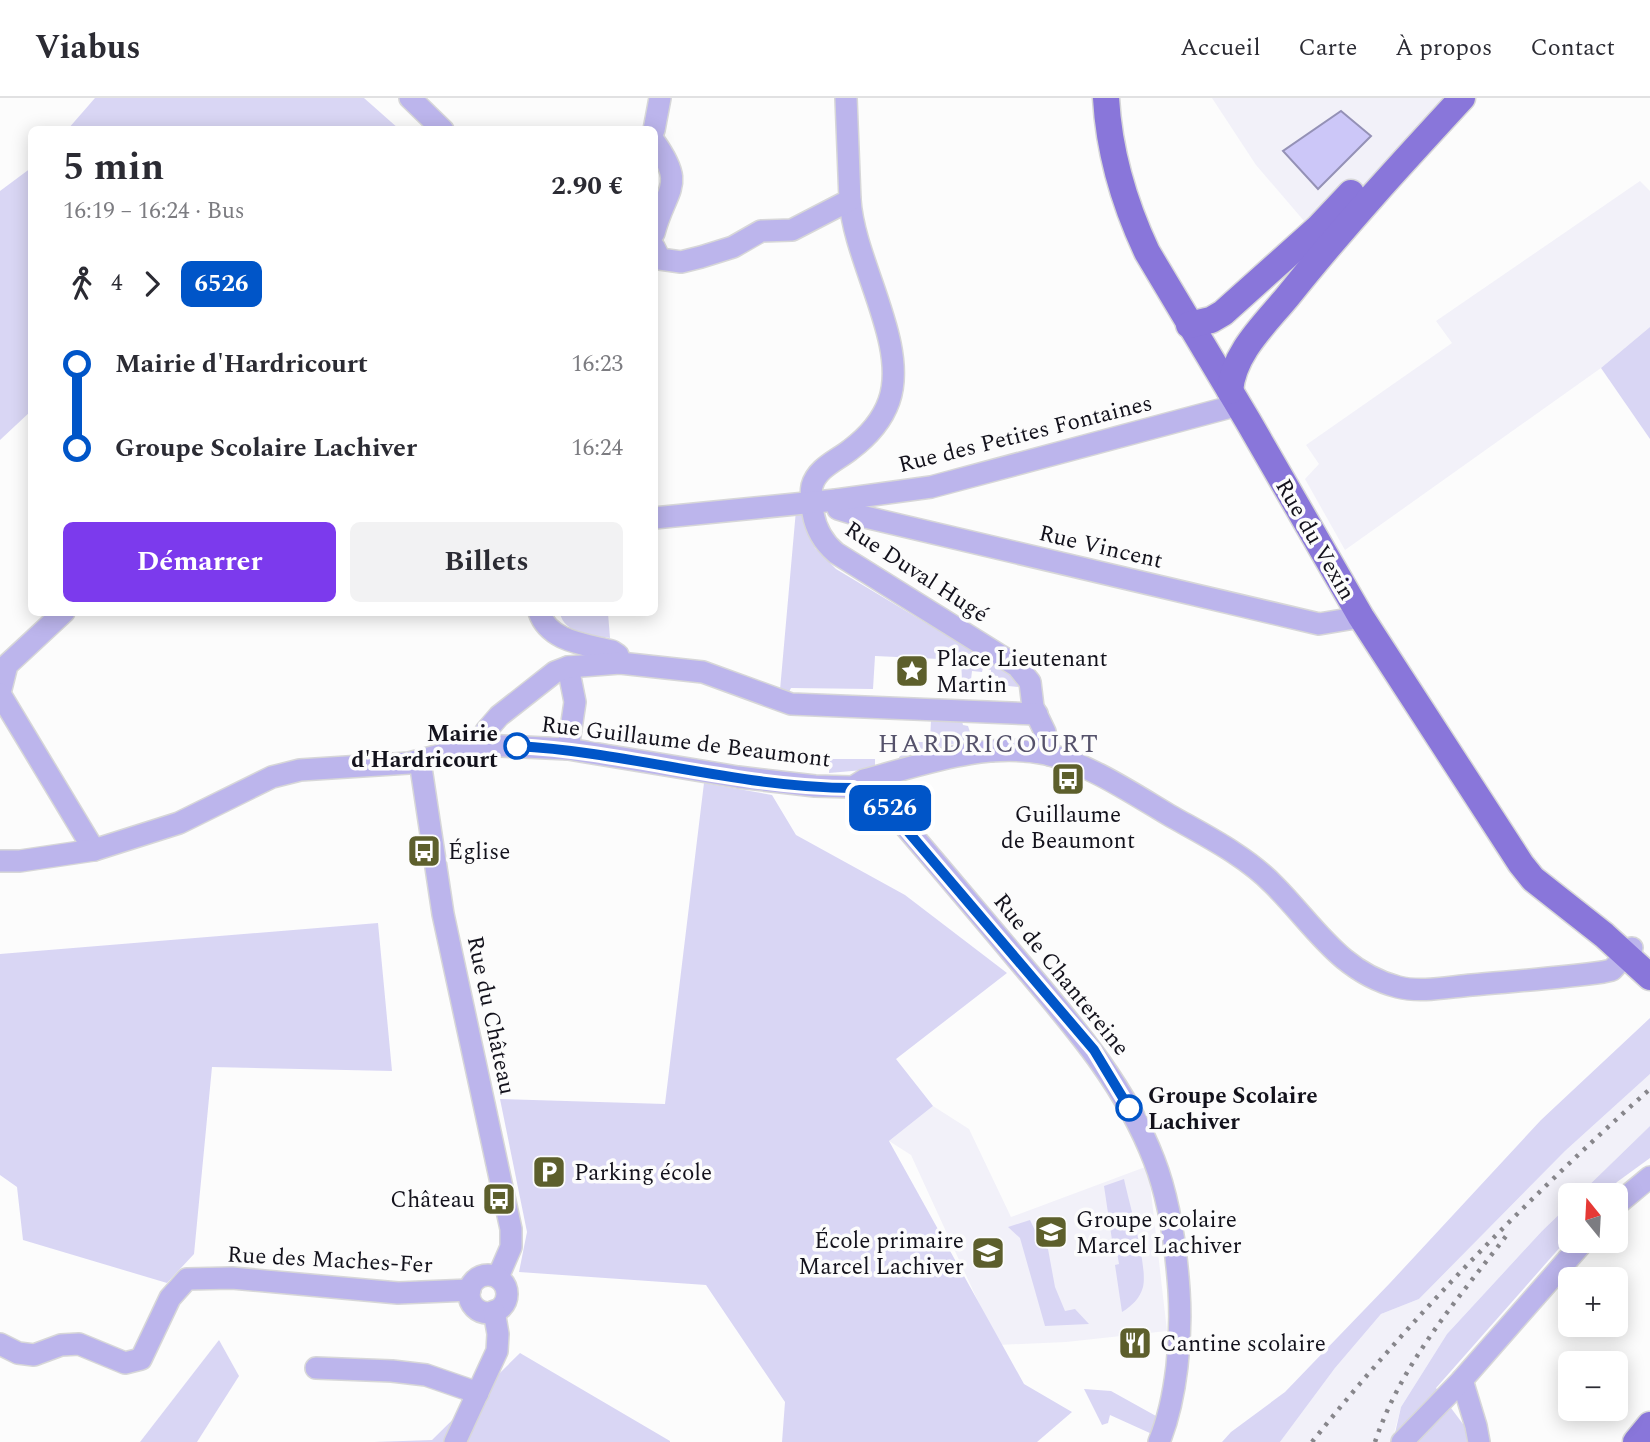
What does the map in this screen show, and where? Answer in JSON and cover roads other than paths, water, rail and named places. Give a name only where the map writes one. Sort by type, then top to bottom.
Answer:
[{"type":"main road","name":"Rue du Vexin","points":[[1106,98],[1114,161],[1134,225],[1153,264],[1361,617],[1521,864],[1539,884],[1604,935],[1636,954],[1650,977]]},
{"type":"main road","points":[[1189,325],[1211,320],[1223,313],[1319,226],[1441,98]]},
{"type":"main road","points":[[1234,398],[1234,369],[1240,356],[1340,230],[1462,98]]},
{"type":"main road","points":[[1240,356],[1227,360],[1210,358],[1218,339],[1288,268],[1319,226]]},
{"type":"main road","points":[[1636,1442],[1650,1425]]},
{"type":"street","points":[[411,98],[439,126]]},
{"type":"street","points":[[655,126],[660,98]]},
{"type":"street","points":[[826,501],[811,490],[817,475],[868,435],[884,413],[892,387],[891,349],[854,233],[846,98]]},
{"type":"street","points":[[658,146],[668,160],[674,184],[658,223]]},
{"type":"street","points":[[658,256],[681,262],[701,257],[733,247],[761,231],[802,227],[850,200]]},
{"type":"street","name":"Rue des Petites Fontaines","points":[[658,518],[826,501],[931,487],[1234,398]]},
{"type":"street","name":"Rue Duval Hugé","points":[[826,501],[816,526],[822,540],[836,553],[1017,666],[1030,682],[1033,712],[1045,732],[1040,753]]},
{"type":"street","name":"Rue Vincent","points":[[826,501],[838,509],[862,516],[1319,624],[1361,617]]},
{"type":"street","points":[[60,616],[7,665],[0,693],[94,850]]},
{"type":"street","points":[[544,616],[552,634],[612,651],[618,655],[620,663]]},
{"type":"street","points":[[480,745],[486,731],[499,716],[548,677],[568,667],[620,663],[703,672],[791,704],[1033,712]]},
{"type":"street","points":[[568,667],[575,702],[568,749]]},
{"type":"street","name":"Rue Guillaume de Beaumont","points":[[0,861],[20,861],[94,850],[179,823],[272,777],[300,771],[420,761],[480,745],[568,749],[738,777],[853,788],[864,780],[951,757],[978,752],[1040,753],[1071,762],[1125,789],[1237,855],[1276,887],[1342,959],[1370,976],[1399,987],[1434,989],[1603,972],[1612,970],[1636,954]]},
{"type":"street","name":"Rue du Château","points":[[420,761],[443,914],[509,1219],[511,1247],[498,1278],[504,1284],[507,1295],[503,1306],[494,1311],[498,1334],[497,1351],[455,1442]]},
{"type":"street","name":"Rue de Chantereine","points":[[853,788],[857,794],[876,799],[890,809],[1071,1022],[1110,1074],[1143,1137],[1161,1182],[1168,1211],[1178,1270],[1180,1306],[1180,1338],[1175,1377],[1159,1442]]},
{"type":"street","points":[[1628,1195],[1650,1177]]},
{"type":"street","points":[[1402,1442],[1462,1380],[1573,1253]]},
{"type":"street","points":[[494,1311],[484,1312],[476,1308],[471,1301],[470,1290],[481,1276],[498,1278]]},
{"type":"street","name":"Rue des Maches-Fer","points":[[0,1344],[18,1353],[34,1355],[61,1345],[79,1344],[125,1363],[141,1359],[170,1298],[187,1279],[232,1278],[398,1293],[470,1290]]},
{"type":"street","points":[[316,1368],[426,1375],[478,1393]]},
{"type":"street","points":[[1462,1380],[1479,1442]]},
{"type":"railway","points":[[1312,1442],[1391,1348],[1474,1258],[1560,1172],[1650,1089]]},
{"type":"railway","points":[[1375,1442],[1386,1413],[1415,1359],[1506,1236]]},
{"type":"place","name":"Place Lieutenant Martin","points":[[912,671]]},
{"type":"place","name":"Mairie d'Hardricourt","points":[[517,746]]},
{"type":"place","name":"Guillaume de Beaumont","points":[[1068,779]]},
{"type":"place","name":"Église","points":[[424,851]]},
{"type":"place","name":"Groupe Scolaire Lachiver","points":[[1129,1108]]},
{"type":"place","name":"Parking école","points":[[549,1172]]},
{"type":"place","name":"Château","points":[[499,1199]]},
{"type":"place","name":"Groupe scolaire Marcel Lachiver","points":[[1051,1232]]},
{"type":"place","name":"École primaire Marcel Lachiver","points":[[988,1253]]},
{"type":"place","name":"Cantine scolaire","points":[[1135,1343]]},
{"type":"district","name":"HARDRICOURT","points":[[989,743]]}]
